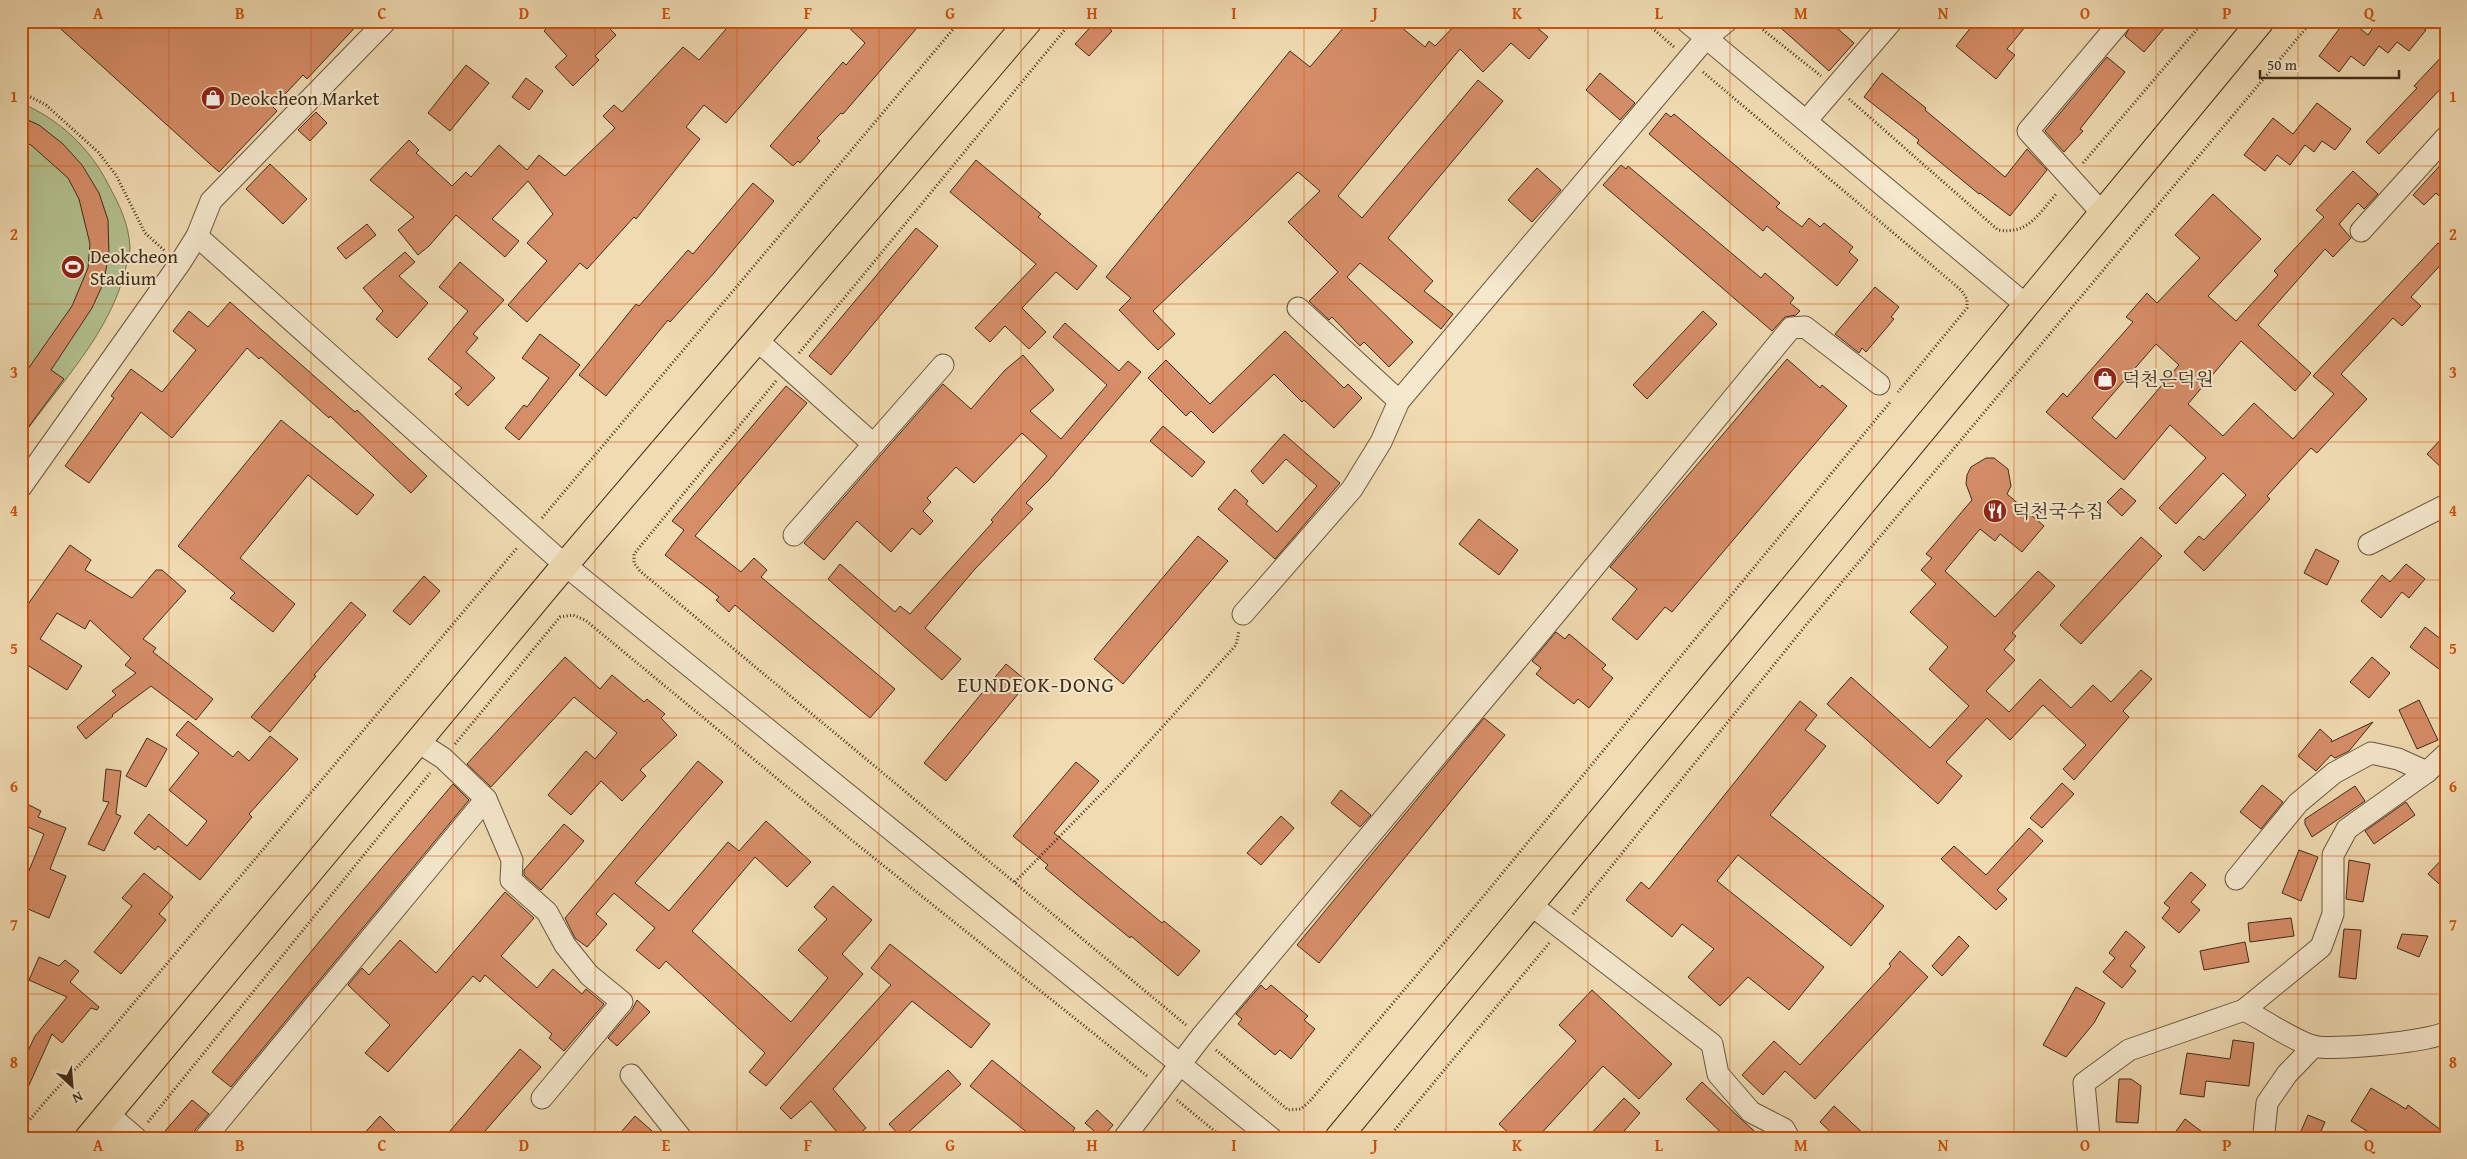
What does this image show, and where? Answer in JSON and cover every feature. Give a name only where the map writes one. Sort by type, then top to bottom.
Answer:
[{"type":"main road","points":[[88,1138],[565,565],[1028,21]]},
{"type":"main road","points":[[1338,1138],[2261,21]]},
{"type":"street","points":[[21,487],[180,263],[197,236],[211,202],[386,21]]},
{"type":"street","points":[[1686,21],[2026,305]]},
{"type":"street","points":[[1243,614],[1352,489],[1381,442],[1399,401],[1706,38],[1727,21]]},
{"type":"street","points":[[1806,122],[1834,86],[1892,21]]},
{"type":"street","points":[[2102,213],[2028,130],[2120,21]]},
{"type":"street","points":[[2361,231],[2446,137]]},
{"type":"street","points":[[197,236],[565,565],[1271,1138]]},
{"type":"street","points":[[1298,308],[1399,401]]},
{"type":"street","points":[[1124,1138],[1180,1064],[1558,612],[1791,328],[1805,327],[1879,384]]},
{"type":"street","points":[[757,340],[873,444]]},
{"type":"street","points":[[794,535],[943,365]]},
{"type":"street","points":[[2369,544],[2446,505]]},
{"type":"street","points":[[418,742],[443,758],[486,799],[512,860],[511,880],[547,912],[565,945],[589,975],[622,1002],[542,1098]]},
{"type":"street","points":[[2236,879],[2298,804],[2334,773],[2372,753],[2398,759],[2427,772]]},
{"type":"street","points":[[2090,1138],[2084,1084],[2128,1050],[2244,1010],[2321,947],[2333,914],[2333,855],[2347,829],[2427,772],[2446,754]]},
{"type":"street","points":[[205,1138],[486,799]]},
{"type":"street","points":[[1530,904],[1712,1044],[1718,1074],[1751,1112],[1784,1129],[1789,1138]]},
{"type":"street","points":[[2244,1010],[2314,1046],[2394,1044],[2439,1037],[2446,1032]]},
{"type":"street","points":[[2266,1138],[2264,1133],[2267,1103],[2287,1074],[2314,1046]]},
{"type":"street","points":[[631,1075],[681,1138]]},
{"type":"street","points":[[108,1114],[136,1138]]},
{"type":"path","points":[[21,1130],[100,1043],[960,21]]},
{"type":"path","points":[[1752,21],[1834,86],[1998,230],[2012,232],[2023,229],[2070,178],[2204,21]]},
{"type":"path","points":[[1388,1138],[1562,928],[1806,625],[2312,21]]},
{"type":"path","points":[[21,92],[46,106],[98,152],[116,175],[145,234],[180,263]]},
{"type":"path","points":[[1015,882],[1112,783],[1236,645],[1243,614]]},
{"type":"path","points":[[136,1138],[443,758],[560,617],[573,615],[585,620],[854,842],[1223,1138]]},
{"type":"green space","name":"Deokcheon Stadium","points":[[21,103],[48,117],[60,126],[92,158],[101,171],[126,222],[130,253],[119,291],[109,314],[83,356],[22,437],[29,442],[21,453]]},
{"type":"building","name":"Deokcheon Market","points":[[52,21],[361,21],[307,79],[303,75],[273,107],[277,111],[219,172]]},
{"type":"building","points":[[554,21],[602,21],[616,35],[595,56],[599,60],[573,86],[555,67],[567,56],[544,31]]},
{"type":"building","points":[[733,21],[798,21],[807,29],[726,123],[704,105],[686,127],[700,139],[636,219],[634,217],[587,269],[580,263],[527,322],[508,305],[547,261],[527,243],[553,214],[528,181],[492,219],[519,241],[505,257],[456,215],[429,246],[418,255],[398,230],[414,217],[370,180],[409,140],[419,150],[416,153],[452,186],[466,172],[471,177],[499,145],[527,170],[539,155],[565,176],[615,128],[603,116],[614,105],[622,112],[683,47],[699,60]]},
{"type":"building","points":[[842,21],[923,21],[843,114],[841,113],[817,138],[820,141],[800,163],[798,161],[793,166],[770,146],[843,62],[846,65],[865,43]]},
{"type":"building","points":[[1096,21],[1101,21],[1112,31],[1089,56],[1075,44]]},
{"type":"building","points":[[1349,21],[1394,21],[1425,47],[1429,41],[1435,46],[1459,21],[1529,21],[1548,37],[1529,59],[1511,43],[1483,72],[1460,49],[1338,196],[1362,218],[1478,80],[1503,101],[1388,238],[1433,281],[1424,291],[1453,314],[1441,329],[1360,263],[1347,277],[1413,342],[1389,367],[1364,342],[1360,346],[1332,317],[1329,320],[1309,301],[1338,272],[1288,222],[1320,191],[1298,172],[1153,311],[1175,334],[1158,350],[1119,310],[1131,298],[1106,277],[1290,51],[1310,67]]},
{"type":"building","points":[[1773,21],[1829,21],[1854,43],[1829,71]]},
{"type":"building","points":[[1976,21],[2030,21],[2007,49],[2015,55],[1996,79],[1956,46]]},
{"type":"building","points":[[2133,21],[2170,21],[2144,52],[2125,36]]},
{"type":"building","points":[[2345,21],[2351,21],[2368,35],[2378,21],[2414,21],[2426,30],[2409,51],[2397,42],[2388,53],[2379,46],[2364,66],[2351,56],[2339,72],[2319,56]]},
{"type":"building","points":[[2446,52],[2446,83],[2379,154],[2366,142],[2417,88],[2414,86]]},
{"type":"building","points":[[2107,57],[2125,72],[2080,129],[2083,131],[2064,152],[2045,131]]},
{"type":"building","points":[[466,65],[489,83],[450,131],[428,113]]},
{"type":"building","points":[[1600,73],[1635,103],[1620,120],[1586,90]]},
{"type":"building","points":[[1882,73],[1926,108],[1925,110],[2005,177],[2027,149],[2047,170],[2010,216],[1979,194],[1917,143],[1919,140],[1864,97]]},
{"type":"building","points":[[526,78],[543,91],[529,110],[512,97]]},
{"type":"building","points":[[2317,103],[2351,129],[2335,150],[2322,141],[2314,152],[2305,145],[2290,165],[2277,155],[2265,171],[2244,155],[2273,118],[2293,134]]},
{"type":"building","points":[[316,112],[327,123],[310,141],[298,130]]},
{"type":"building","points":[[1666,113],[1671,117],[1674,114],[1780,203],[1776,207],[1802,227],[1809,218],[1820,227],[1824,223],[1853,247],[1849,252],[1858,260],[1837,286],[1767,226],[1763,231],[1649,134]]},
{"type":"building","points":[[21,117],[39,125],[63,144],[82,165],[99,193],[108,220],[109,255],[103,284],[92,308],[51,370],[64,379],[21,437],[21,379],[72,306],[88,268],[90,244],[79,199],[68,178],[31,145],[21,140]]},
{"type":"building","points":[[2446,159],[2446,202],[2436,193],[2424,205],[2413,195]]},
{"type":"building","points":[[976,160],[1041,214],[1038,217],[1097,266],[1077,290],[1056,272],[1022,308],[1046,332],[1029,349],[1005,326],[990,342],[975,328],[1036,264],[950,192]]},
{"type":"building","points":[[270,164],[307,199],[283,224],[246,189]]},
{"type":"building","points":[[1621,165],[1626,169],[1628,166],[1761,278],[1765,273],[1794,298],[1790,303],[1800,311],[1796,315],[1785,317],[1772,331],[1603,185]]},
{"type":"building","points":[[1537,168],[1561,190],[1532,222],[1508,200]]},
{"type":"building","points":[[2353,171],[2378,194],[2364,209],[2358,203],[2339,224],[2351,238],[2333,257],[2325,249],[2258,325],[2311,373],[2295,391],[2241,341],[2188,404],[2223,436],[2254,403],[2293,439],[2334,394],[2313,376],[2438,243],[2446,250],[2446,259],[2411,297],[2421,306],[2402,326],[2393,318],[2341,374],[2367,399],[2317,453],[2311,448],[2267,496],[2270,499],[2204,571],[2184,552],[2199,536],[2204,540],[2246,495],[2223,473],[2176,524],[2159,508],[2206,458],[2170,425],[2124,480],[2046,412],[2063,393],[2067,397],[2133,322],[2126,317],[2147,293],[2157,303],[2200,258],[2175,235],[2213,194],[2261,239],[2208,296],[2236,321],[2278,275],[2274,271],[2324,217],[2316,210]],"holes":[[[2156,344],[2179,365],[2116,439],[2092,418]]]},
{"type":"building","points":[[753,183],[774,201],[714,273],[670,322],[668,320],[606,396],[579,375],[636,304],[639,306],[688,250],[693,254]]},
{"type":"building","points":[[367,224],[376,235],[346,259],[337,248]]},
{"type":"building","points":[[916,228],[938,246],[831,375],[809,356]]},
{"type":"building","points":[[405,252],[415,262],[399,276],[428,303],[397,338],[376,319],[383,311],[363,288]]},
{"type":"building","points":[[460,262],[504,300],[473,334],[478,338],[466,352],[495,378],[468,406],[455,394],[462,388],[428,359],[468,311],[439,287]]},
{"type":"building","points":[[1875,287],[1899,307],[1891,317],[1894,319],[1866,352],[1862,348],[1859,353],[1835,334]]},
{"type":"building","points":[[230,302],[355,412],[357,410],[427,476],[411,493],[330,416],[329,418],[261,357],[259,359],[247,348],[172,438],[141,412],[89,483],[65,466],[114,398],[111,396],[131,369],[162,392],[196,350],[173,331],[189,311],[208,327]]},
{"type":"building","points":[[1703,311],[1717,324],[1647,399],[1633,385]]},
{"type":"building","points":[[1065,323],[1119,371],[1128,361],[1141,372],[1049,480],[1026,503],[1033,509],[975,569],[925,628],[961,659],[942,680],[828,579],[840,564],[895,612],[900,606],[910,614],[993,522],[991,520],[1047,456],[1022,433],[974,483],[956,467],[927,498],[931,502],[923,511],[933,521],[920,535],[912,528],[891,552],[857,521],[824,560],[804,543],[943,384],[971,409],[1005,370],[1023,355],[1054,390],[1030,411],[1061,439],[1107,385],[1053,337]]},
{"type":"building","points":[[1285,331],[1344,388],[1348,384],[1362,398],[1334,428],[1304,400],[1302,402],[1274,374],[1213,433],[1191,411],[1186,416],[1148,378],[1166,360],[1210,404]]},
{"type":"building","points":[[540,334],[580,365],[519,440],[505,428],[524,405],[527,407],[549,378],[522,358]]},
{"type":"building","points":[[1787,359],[1820,388],[1822,385],[1847,406],[1672,612],[1665,607],[1637,640],[1612,619],[1637,589],[1610,567]]},
{"type":"building","points":[[786,386],[807,403],[695,536],[741,572],[754,558],[767,570],[761,577],[895,689],[870,718],[735,605],[729,612],[716,600],[719,597],[665,555],[684,530],[672,521]]},
{"type":"building","points":[[281,420],[374,495],[357,515],[308,475],[240,558],[295,604],[273,632],[230,598],[235,593],[178,546]]},
{"type":"building","points":[[1163,426],[1205,462],[1192,477],[1150,441]]},
{"type":"building","points":[[1284,434],[1340,483],[1275,559],[1218,509],[1235,489],[1248,501],[1246,504],[1277,532],[1299,507],[1317,486],[1286,459],[1263,484],[1251,471]]},
{"type":"building","points":[[2446,434],[2446,472],[2427,454]]},
{"type":"building","points":[[1986,458],[1994,458],[2008,469],[2011,486],[2007,494],[2044,526],[2022,552],[2000,534],[1995,541],[1980,529],[1945,571],[1995,617],[2038,571],[2055,586],[2012,633],[2016,636],[2004,650],[2015,660],[1986,691],[2009,712],[2040,679],[2071,708],[2093,685],[2111,702],[2141,670],[2152,679],[2123,711],[2129,717],[2074,780],[2063,769],[2086,745],[2043,705],[2010,740],[1987,718],[1946,762],[1962,776],[1938,804],[1827,704],[1851,677],[1930,748],[1969,706],[1929,669],[1948,647],[1910,612],[1936,584],[1921,570],[1932,558],[1926,554],[1972,500],[1966,484],[1967,475],[1971,467]]},
{"type":"building","points":[[2121,488],[2136,501],[2122,516],[2107,502]]},
{"type":"building","points":[[1479,519],[1518,550],[1499,575],[1459,544]]},
{"type":"building","points":[[1198,536],[1228,561],[1123,684],[1094,659]]},
{"type":"building","points":[[2141,537],[2162,556],[2081,644],[2060,625]]},
{"type":"building","points":[[70,545],[91,560],[85,570],[132,598],[156,570],[162,570],[186,591],[143,639],[156,648],[153,652],[213,699],[196,720],[151,686],[112,715],[86,739],[77,727],[116,695],[112,691],[136,673],[125,665],[131,658],[90,620],[85,629],[57,613],[40,639],[82,666],[67,690],[21,661],[21,614]]},
{"type":"building","points":[[2316,549],[2339,561],[2327,585],[2304,573]]},
{"type":"building","points":[[2406,564],[2425,579],[2409,598],[2402,592],[2381,618],[2361,601],[2382,575],[2390,582]]},
{"type":"building","points":[[424,576],[440,591],[410,625],[393,611]]},
{"type":"building","points":[[351,602],[366,615],[314,675],[316,676],[270,732],[251,717]]},
{"type":"building","points":[[2425,627],[2446,643],[2446,661],[2439,669],[2410,647]]},
{"type":"building","points":[[1556,632],[1565,639],[1569,634],[1606,665],[1602,669],[1613,678],[1589,708],[1578,699],[1574,704],[1536,674],[1541,668],[1532,661]]},
{"type":"building","points":[[565,657],[600,689],[612,675],[644,702],[647,699],[665,714],[661,718],[677,735],[640,770],[646,776],[622,801],[601,781],[571,815],[548,795],[586,751],[595,759],[617,733],[574,697],[491,787],[467,764]]},
{"type":"building","points":[[2372,657],[2390,673],[2369,698],[2350,682]]},
{"type":"building","points":[[1006,664],[1028,682],[946,781],[924,763]]},
{"type":"building","points":[[2419,700],[2438,740],[2417,749],[2399,710]]},
{"type":"building","points":[[1800,701],[1817,715],[1805,730],[1826,746],[1770,815],[1884,906],[1851,946],[1738,855],[1717,881],[1824,967],[1789,1010],[1748,977],[1720,1006],[1688,977],[1714,949],[1682,924],[1672,937],[1626,900],[1641,882],[1649,889]]},
{"type":"building","points":[[1484,718],[1505,735],[1319,963],[1297,945]]},
{"type":"building","points":[[188,721],[233,757],[238,751],[249,761],[270,736],[298,759],[249,814],[252,817],[200,880],[158,846],[155,850],[134,833],[149,814],[187,846],[207,821],[169,790],[199,753],[176,735]]},
{"type":"building","points":[[2373,722],[2349,751],[2335,758],[2331,755],[2316,771],[2298,756],[2320,729],[2332,740],[2331,742]]},
{"type":"building","points":[[147,738],[167,749],[146,787],[126,776]]},
{"type":"building","points":[[698,761],[723,782],[635,883],[669,911],[728,842],[739,851],[766,821],[811,862],[787,887],[755,857],[692,931],[791,1022],[828,978],[798,950],[827,919],[814,907],[833,886],[872,920],[842,954],[863,974],[766,1086],[749,1072],[765,1053],[666,961],[659,969],[636,950],[655,928],[614,893],[596,914],[607,924],[587,947],[575,938],[565,918]]},
{"type":"building","points":[[1076,762],[1099,781],[1054,833],[1162,923],[1164,921],[1200,951],[1178,976],[1045,868],[1048,865],[1013,836]]},
{"type":"building","points":[[106,769],[121,771],[116,814],[121,816],[104,851],[88,844],[109,802],[103,801]]},
{"type":"building","points":[[2062,783],[2074,794],[2042,828],[2030,818]]},
{"type":"building","points":[[453,784],[469,800],[231,1087],[212,1072]]},
{"type":"building","points":[[2262,785],[2283,802],[2261,829],[2240,812]]},
{"type":"building","points":[[2355,786],[2365,801],[2312,837],[2305,824],[2305,819]]},
{"type":"building","points":[[1341,790],[1371,815],[1360,827],[1331,803]]},
{"type":"building","points":[[21,801],[41,811],[38,817],[66,828],[50,869],[66,876],[49,918],[21,906],[21,890],[44,834],[21,824]]},
{"type":"building","points":[[2406,802],[2415,815],[2374,844],[2365,831]]},
{"type":"building","points":[[1281,816],[1294,828],[1261,865],[1247,853]]},
{"type":"building","points":[[564,824],[584,841],[541,890],[524,875],[524,870]]},
{"type":"building","points":[[2029,828],[2043,841],[1997,890],[2007,899],[1996,910],[1941,859],[1954,846],[1986,875]]},
{"type":"building","points":[[2299,850],[2318,857],[2301,901],[2282,893]]},
{"type":"building","points":[[2446,855],[2446,890],[2428,874]]},
{"type":"building","points":[[2349,860],[2370,864],[2363,902],[2346,899]]},
{"type":"building","points":[[2191,872],[2206,885],[2191,902],[2200,910],[2179,933],[2162,918],[2170,908],[2164,903]]},
{"type":"building","points":[[144,873],[173,897],[159,914],[166,920],[121,974],[94,952],[132,906],[122,898]]},
{"type":"building","points":[[505,892],[534,918],[501,956],[537,988],[553,969],[582,994],[586,989],[604,1004],[564,1051],[549,1038],[552,1034],[485,975],[480,982],[473,976],[388,1072],[365,1053],[390,1025],[348,985],[362,968],[369,975],[400,940],[436,973]]},
{"type":"building","points":[[2291,918],[2294,936],[2250,942],[2248,923]]},
{"type":"building","points":[[2344,929],[2361,930],[2356,979],[2339,977]]},
{"type":"building","points":[[2126,931],[2145,947],[2130,966],[2136,971],[2122,988],[2103,972],[2115,958],[2109,953]]},
{"type":"building","points":[[2402,934],[2428,936],[2419,957],[2397,948]]},
{"type":"building","points":[[1959,936],[1969,946],[1942,976],[1932,966]]},
{"type":"building","points":[[2245,942],[2249,962],[2204,970],[2200,951]]},
{"type":"building","points":[[890,944],[990,1024],[971,1048],[912,1001],[833,1089],[866,1128],[855,1138],[842,1138],[811,1101],[791,1119],[780,1108],[891,985],[871,968]]},
{"type":"building","points":[[1900,951],[1928,977],[1815,1099],[1785,1071],[1763,1095],[1742,1075],[1774,1041],[1800,1065],[1891,966],[1889,964]]},
{"type":"building","points":[[39,957],[59,966],[65,960],[79,971],[70,982],[99,1007],[97,1010],[91,1008],[62,1043],[52,1034],[21,1103],[21,1066],[35,1036],[67,997],[29,980]]},
{"type":"building","points":[[1261,985],[1266,990],[1271,985],[1308,1016],[1304,1020],[1315,1029],[1291,1059],[1280,1050],[1275,1055],[1238,1024],[1242,1019],[1236,1014]]},
{"type":"building","points":[[2076,987],[2105,1003],[2094,1023],[2066,1057],[2043,1045]]},
{"type":"building","points":[[1592,990],[1672,1064],[1639,1099],[1603,1066],[1537,1138],[1514,1138],[1499,1124],[1576,1041],[1559,1025]]},
{"type":"building","points":[[637,1000],[650,1012],[617,1046],[608,1038],[632,1010]]},
{"type":"building","points":[[2233,1040],[2254,1043],[2249,1086],[2206,1081],[2204,1097],[2180,1094],[2187,1053],[2230,1059]]},
{"type":"building","points":[[520,1049],[541,1067],[479,1138],[444,1138]]},
{"type":"building","points":[[992,1060],[1075,1128],[1068,1138],[1034,1138],[970,1086]]},
{"type":"building","points":[[948,1070],[961,1084],[902,1138],[889,1124]]},
{"type":"building","points":[[2119,1079],[2131,1079],[2141,1086],[2138,1123],[2116,1122]]},
{"type":"building","points":[[1702,1082],[1762,1138],[1727,1138],[1686,1099]]},
{"type":"building","points":[[2371,1088],[2406,1109],[2408,1105],[2446,1134],[2446,1138],[2378,1138],[2351,1121]]},
{"type":"building","points":[[1624,1098],[1640,1113],[1618,1138],[1587,1138]]},
{"type":"building","points":[[192,1100],[209,1114],[195,1130],[193,1138],[159,1138]]},
{"type":"building","points":[[1834,1106],[1868,1138],[1837,1138],[1820,1122]]},
{"type":"building","points":[[1097,1110],[1113,1125],[1102,1138],[1085,1123]]},
{"type":"building","points":[[2308,1115],[2325,1122],[2318,1138],[2298,1138]]},
{"type":"building","points":[[380,1116],[402,1138],[360,1138]]},
{"type":"building","points":[[635,1116],[660,1138],[616,1138]]},
{"type":"building","points":[[2185,1119],[2210,1138],[2171,1138]]},
{"type":"place","name":"Deokcheon Market","points":[[213,98]]},
{"type":"place","name":"Deokcheon Stadium","points":[[73,267]]},
{"type":"place","name":"덕천은덕원","points":[[2105,379]]},
{"type":"place","name":"덕천국수집","points":[[1995,511]]},
{"type":"district","name":"EUNDEOK-DONG","points":[[1036,684]]}]
